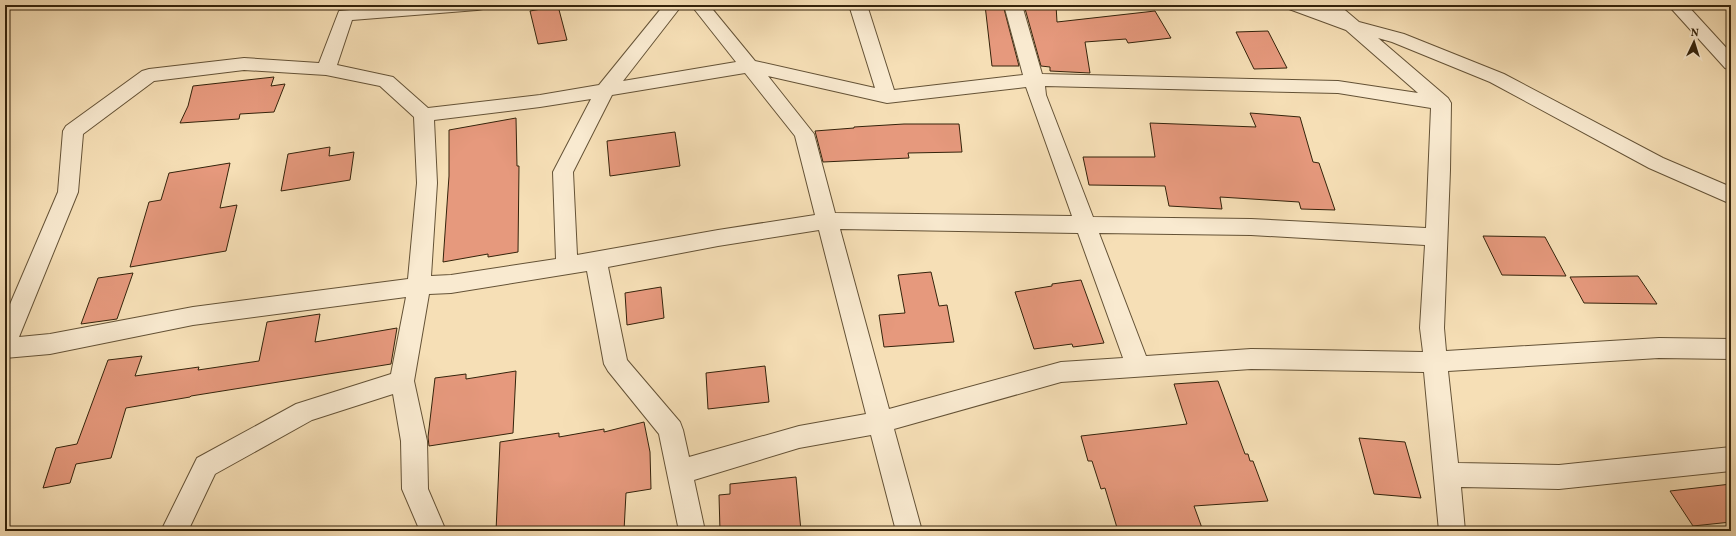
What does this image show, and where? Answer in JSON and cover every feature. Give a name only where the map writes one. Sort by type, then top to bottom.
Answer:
[{"type":"street","points":[[326,69],[347,10],[477,5]]},
{"type":"street","points":[[567,266],[563,172],[606,89],[673,5]]},
{"type":"street","points":[[700,5],[804,134],[909,531]]},
{"type":"street","points":[[858,5],[887,97]]},
{"type":"street","points":[[1013,5],[1037,95],[1138,366]]},
{"type":"street","points":[[1295,5],[1351,26],[1398,38],[1497,78],[1656,163],[1731,196]]},
{"type":"street","points":[[1328,5],[1441,104],[1440,170],[1432,328],[1452,531]]},
{"type":"street","points":[[1678,5],[1730,62]]},
{"type":"street","points":[[5,343],[68,192],[73,131],[149,75],[244,64],[326,69],[386,81],[424,116],[427,183],[419,286],[416,311],[402,381],[414,441],[415,488],[433,531]]},
{"type":"street","points":[[424,116],[540,101],[749,66],[887,97],[1034,80],[1338,88],[1441,104]]},
{"type":"street","points":[[5,348],[50,344],[193,316],[419,286],[451,284],[567,266],[718,238],[826,221],[1251,227],[1436,237]]},
{"type":"street","points":[[596,261],[602,299],[616,364],[671,430],[692,531]]},
{"type":"street","points":[[680,472],[799,437],[880,422],[1061,372],[1251,359],[1435,362],[1659,348],[1731,349]]},
{"type":"street","points":[[174,531],[206,466],[305,412],[402,381]]},
{"type":"street","points":[[1446,475],[1559,477],[1731,459]]},
{"type":"building","points":[[985,5],[1003,5],[1019,66],[992,66]]},
{"type":"building","points":[[1024,5],[1056,5],[1057,22],[1155,11],[1171,38],[1128,43],[1126,39],[1085,42],[1090,73],[1050,71],[1050,67],[1041,66]]},
{"type":"building","points":[[558,6],[567,40],[538,44],[530,11]]},
{"type":"building","points":[[1268,31],[1287,68],[1254,69],[1236,32]]},
{"type":"building","points":[[274,77],[271,86],[285,84],[274,112],[240,114],[239,119],[180,123],[188,106],[193,86]]},
{"type":"building","points":[[1250,113],[1300,117],[1313,162],[1319,163],[1335,210],[1301,209],[1299,202],[1220,197],[1222,209],[1169,206],[1165,186],[1089,185],[1083,157],[1155,157],[1150,123],[1256,127]]},
{"type":"building","points":[[516,118],[517,166],[519,166],[518,252],[488,257],[488,254],[443,262],[449,176],[449,130]]},
{"type":"building","points":[[904,124],[959,124],[962,152],[908,153],[909,158],[823,162],[815,131]]},
{"type":"building","points":[[675,132],[680,166],[610,176],[607,141]]},
{"type":"building","points":[[330,147],[329,156],[354,152],[350,180],[281,191],[288,154]]},
{"type":"building","points":[[230,163],[220,208],[237,205],[226,251],[130,267],[149,202],[161,200],[169,173]]},
{"type":"building","points":[[1483,236],[1545,237],[1566,276],[1502,275]]},
{"type":"building","points":[[931,272],[939,306],[947,305],[954,342],[884,347],[879,315],[905,313],[898,275]]},
{"type":"building","points":[[133,273],[117,319],[81,324],[98,278]]},
{"type":"building","points":[[1638,276],[1657,304],[1584,303],[1570,277]]},
{"type":"building","points":[[1081,280],[1104,343],[1073,347],[1072,344],[1034,349],[1015,292],[1052,286],[1052,284]]},
{"type":"building","points":[[661,287],[664,318],[627,325],[625,293]]},
{"type":"building","points":[[320,314],[315,342],[397,328],[391,364],[126,408],[111,458],[76,464],[70,483],[43,488],[56,448],[77,444],[108,360],[142,356],[135,376],[199,367],[198,370],[259,361],[267,322]]},
{"type":"building","points":[[765,366],[769,402],[708,409],[706,373]]},
{"type":"building","points":[[516,371],[513,433],[429,446],[428,437],[435,378],[466,374],[466,379]]},
{"type":"building","points":[[1218,381],[1245,454],[1248,454],[1250,461],[1253,461],[1268,501],[1194,506],[1202,528],[1180,531],[1118,531],[1105,488],[1101,489],[1092,461],[1088,461],[1081,436],[1187,424],[1174,384]]},
{"type":"building","points":[[644,422],[650,452],[651,489],[626,493],[624,531],[496,531],[500,442],[559,433],[559,437],[604,429],[604,432]]},
{"type":"building","points":[[1359,438],[1405,442],[1421,498],[1374,494]]},
{"type":"building","points":[[796,477],[801,531],[720,531],[719,495],[730,494],[730,484]]},
{"type":"building","points":[[1731,484],[1731,522],[1693,526],[1670,491]]}]
